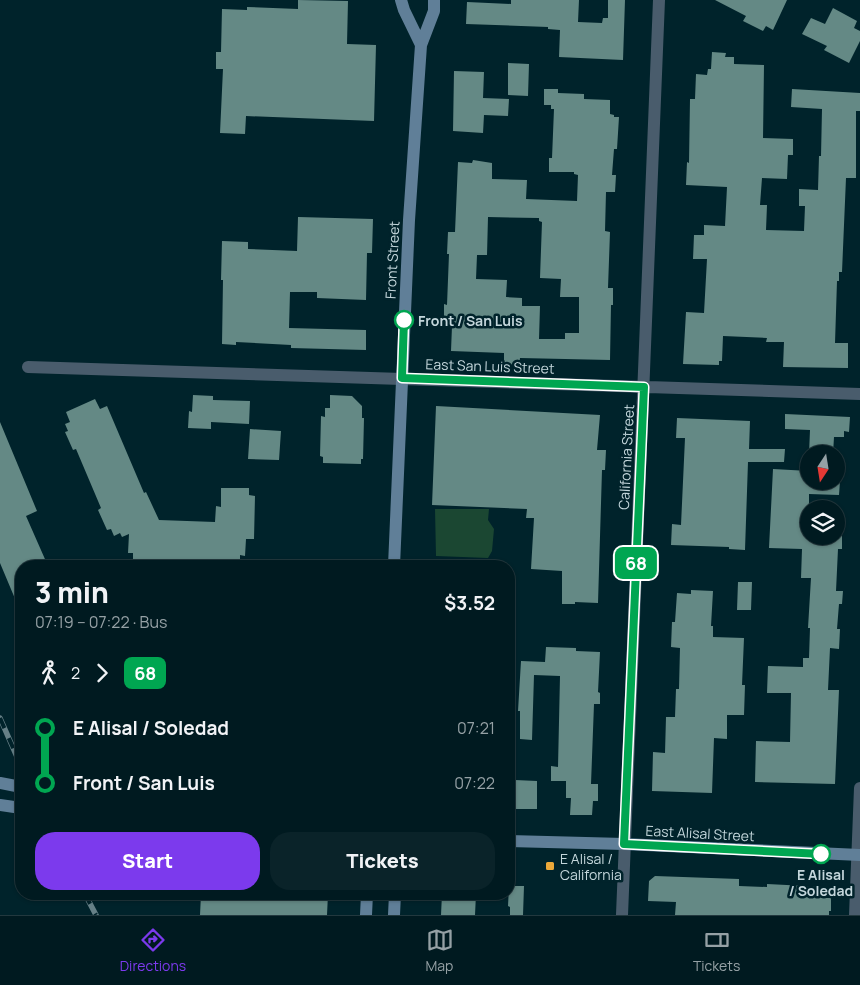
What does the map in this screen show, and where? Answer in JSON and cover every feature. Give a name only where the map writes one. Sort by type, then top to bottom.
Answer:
[{"type":"main road","points":[[401,0],[421,45]]},
{"type":"main road","points":[[421,45],[434,11],[434,0]]},
{"type":"main road","name":"Front Street","points":[[394,560],[409,220],[421,45]]},
{"type":"main road","points":[[0,783],[15,786]]},
{"type":"main road","points":[[0,805],[15,807]]},
{"type":"main road","name":"East Alisal Street","points":[[515,841],[624,844],[859,855]]},
{"type":"main road","points":[[366,915],[367,900]]},
{"type":"main road","points":[[394,915],[395,900]]},
{"type":"street","name":"California Street","points":[[622,915],[659,0]]},
{"type":"street","name":"East San Luis Street","points":[[28,367],[860,394]]},
{"type":"street","points":[[855,915],[859,855],[860,788]]},
{"type":"green space","points":[[435,509],[489,509],[488,520],[494,529],[492,551],[488,558],[436,556]]},
{"type":"building","points":[[298,0],[348,1],[347,44],[376,45],[374,121],[246,116],[245,134],[220,133],[223,69],[216,69],[216,52],[221,52],[222,9],[247,10],[247,7],[298,9]]},
{"type":"building","points":[[511,0],[579,0],[578,22],[602,23],[603,18],[608,18],[608,0],[625,0],[623,60],[559,57],[560,30],[548,29],[548,27],[466,24],[467,2],[511,4]]},
{"type":"building","points":[[715,0],[787,0],[773,30],[766,26],[763,31],[743,21],[746,16]]},
{"type":"building","points":[[833,8],[857,21],[854,28],[860,31],[860,41],[849,63],[824,50],[827,46],[802,34],[811,18],[825,24]]},
{"type":"building","points":[[712,52],[726,53],[725,57],[734,57],[734,64],[764,65],[763,138],[793,139],[793,155],[788,155],[787,179],[762,178],[760,205],[767,205],[766,230],[804,231],[805,206],[799,206],[799,189],[818,190],[822,109],[791,107],[792,89],[860,93],[860,111],[856,111],[856,178],[846,178],[842,272],[839,272],[839,281],[837,281],[835,343],[848,343],[848,368],[783,367],[784,342],[766,342],[767,338],[723,336],[722,361],[719,361],[719,365],[683,364],[686,312],[704,313],[707,259],[693,259],[694,235],[704,235],[704,225],[725,226],[727,187],[686,185],[687,162],[689,163],[690,99],[695,99],[696,74],[707,75],[708,69],[711,69]]},
{"type":"building","points":[[508,63],[529,64],[528,96],[508,95]]},
{"type":"building","points":[[454,71],[484,72],[483,98],[509,99],[508,116],[484,115],[483,133],[453,131]]},
{"type":"building","points":[[544,89],[558,89],[558,93],[584,94],[584,99],[610,100],[610,114],[614,115],[614,117],[619,117],[617,149],[614,149],[612,175],[616,175],[615,192],[606,192],[605,231],[610,232],[608,288],[613,288],[610,360],[520,358],[519,366],[504,365],[504,353],[451,351],[452,326],[444,326],[444,304],[447,305],[448,232],[455,232],[458,162],[472,163],[473,160],[492,163],[492,179],[527,180],[526,199],[577,201],[578,175],[574,174],[574,172],[549,172],[549,158],[552,158],[554,109],[551,109],[551,105],[544,105]],"holes":[[[488,217],[539,218],[539,221],[542,222],[540,278],[561,279],[560,297],[579,297],[579,333],[565,333],[565,339],[539,339],[540,306],[522,306],[522,298],[506,297],[507,280],[476,279],[477,255],[487,255]]]},
{"type":"building","points":[[298,217],[373,219],[372,253],[367,253],[366,300],[317,298],[317,292],[290,292],[289,328],[366,330],[366,350],[291,348],[291,345],[236,342],[236,345],[222,344],[222,241],[248,242],[248,249],[297,251]]},
{"type":"building","points":[[193,395],[213,396],[213,400],[250,401],[249,424],[211,422],[211,429],[188,428],[189,411],[192,412]]},
{"type":"building","points":[[330,395],[352,396],[362,406],[362,418],[364,418],[363,459],[361,459],[361,464],[323,463],[323,457],[320,456],[321,416],[325,417],[325,408],[330,408]]},
{"type":"building","points":[[95,399],[100,409],[107,406],[144,493],[146,492],[159,520],[215,522],[216,506],[221,507],[221,488],[249,488],[249,495],[255,496],[254,539],[246,539],[245,556],[240,555],[240,560],[133,560],[133,553],[128,553],[129,534],[122,537],[120,533],[114,536],[111,529],[107,530],[98,510],[101,508],[76,449],[73,450],[65,432],[68,431],[65,424],[70,422],[66,412]]},
{"type":"building","points":[[436,406],[600,415],[597,450],[606,450],[605,470],[602,470],[598,603],[575,602],[575,604],[562,604],[562,571],[531,569],[534,518],[526,518],[527,509],[432,505]]},
{"type":"building","points":[[785,414],[850,417],[849,432],[844,431],[844,437],[834,437],[834,445],[809,445],[810,430],[785,429]]},
{"type":"building","points":[[677,418],[750,421],[749,449],[785,449],[784,462],[748,462],[745,550],[729,549],[729,547],[671,545],[672,524],[681,525],[685,438],[676,438]]},
{"type":"building","points":[[0,422],[37,511],[26,516],[45,560],[15,560],[15,599],[0,563]]},
{"type":"building","points":[[250,429],[281,431],[279,460],[248,459]]},
{"type":"building","points":[[773,469],[800,470],[800,490],[839,490],[839,495],[809,494],[809,500],[800,500],[800,545],[842,545],[842,549],[838,549],[836,591],[843,591],[842,604],[839,604],[837,629],[840,629],[839,649],[830,648],[828,690],[839,690],[835,784],[755,782],[756,741],[790,742],[791,693],[767,693],[768,666],[803,667],[803,658],[809,658],[810,628],[808,628],[811,578],[801,578],[802,549],[769,548]]},
{"type":"building","points":[[738,582],[752,582],[751,610],[737,610]]},
{"type":"building","points":[[691,590],[713,591],[711,626],[713,626],[713,637],[744,638],[742,685],[745,685],[744,715],[727,715],[727,739],[714,738],[712,793],[652,791],[653,752],[665,753],[666,717],[675,717],[676,689],[679,689],[680,648],[671,647],[672,622],[675,622],[677,593],[691,594]]},
{"type":"building","points":[[546,647],[576,648],[576,651],[600,652],[598,692],[600,693],[600,704],[594,704],[591,784],[598,784],[598,801],[593,801],[592,815],[570,815],[571,798],[566,798],[566,781],[551,781],[551,766],[558,767],[560,676],[534,675],[532,740],[520,739],[520,711],[518,711],[521,661],[545,662]]},
{"type":"building","points":[[515,780],[537,781],[537,809],[515,809]]},
{"type":"building","points":[[655,876],[739,879],[739,886],[767,887],[767,884],[826,887],[826,898],[831,898],[831,911],[829,911],[829,915],[675,915],[676,902],[648,901],[649,881]]},
{"type":"building","points":[[515,886],[524,886],[523,915],[510,915],[510,907],[508,906],[508,900],[515,900]]},
{"type":"building","points":[[201,900],[328,900],[327,915],[200,915]]},
{"type":"building","points":[[442,900],[476,900],[475,915],[441,915]]},
{"type":"railway","points":[[0,718],[15,752]]},
{"type":"railway","points":[[88,900],[96,915]]},
{"type":"bus line","name":"68","points":[[404,320],[402,378],[644,387],[624,844],[821,854]]},
{"type":"place","name":"Front / San Luis","points":[[404,320]]},
{"type":"place","name":"E Alisal / Soledad","points":[[821,854]]},
{"type":"place","name":"E Alisal / California","points":[[550,866]]}]
